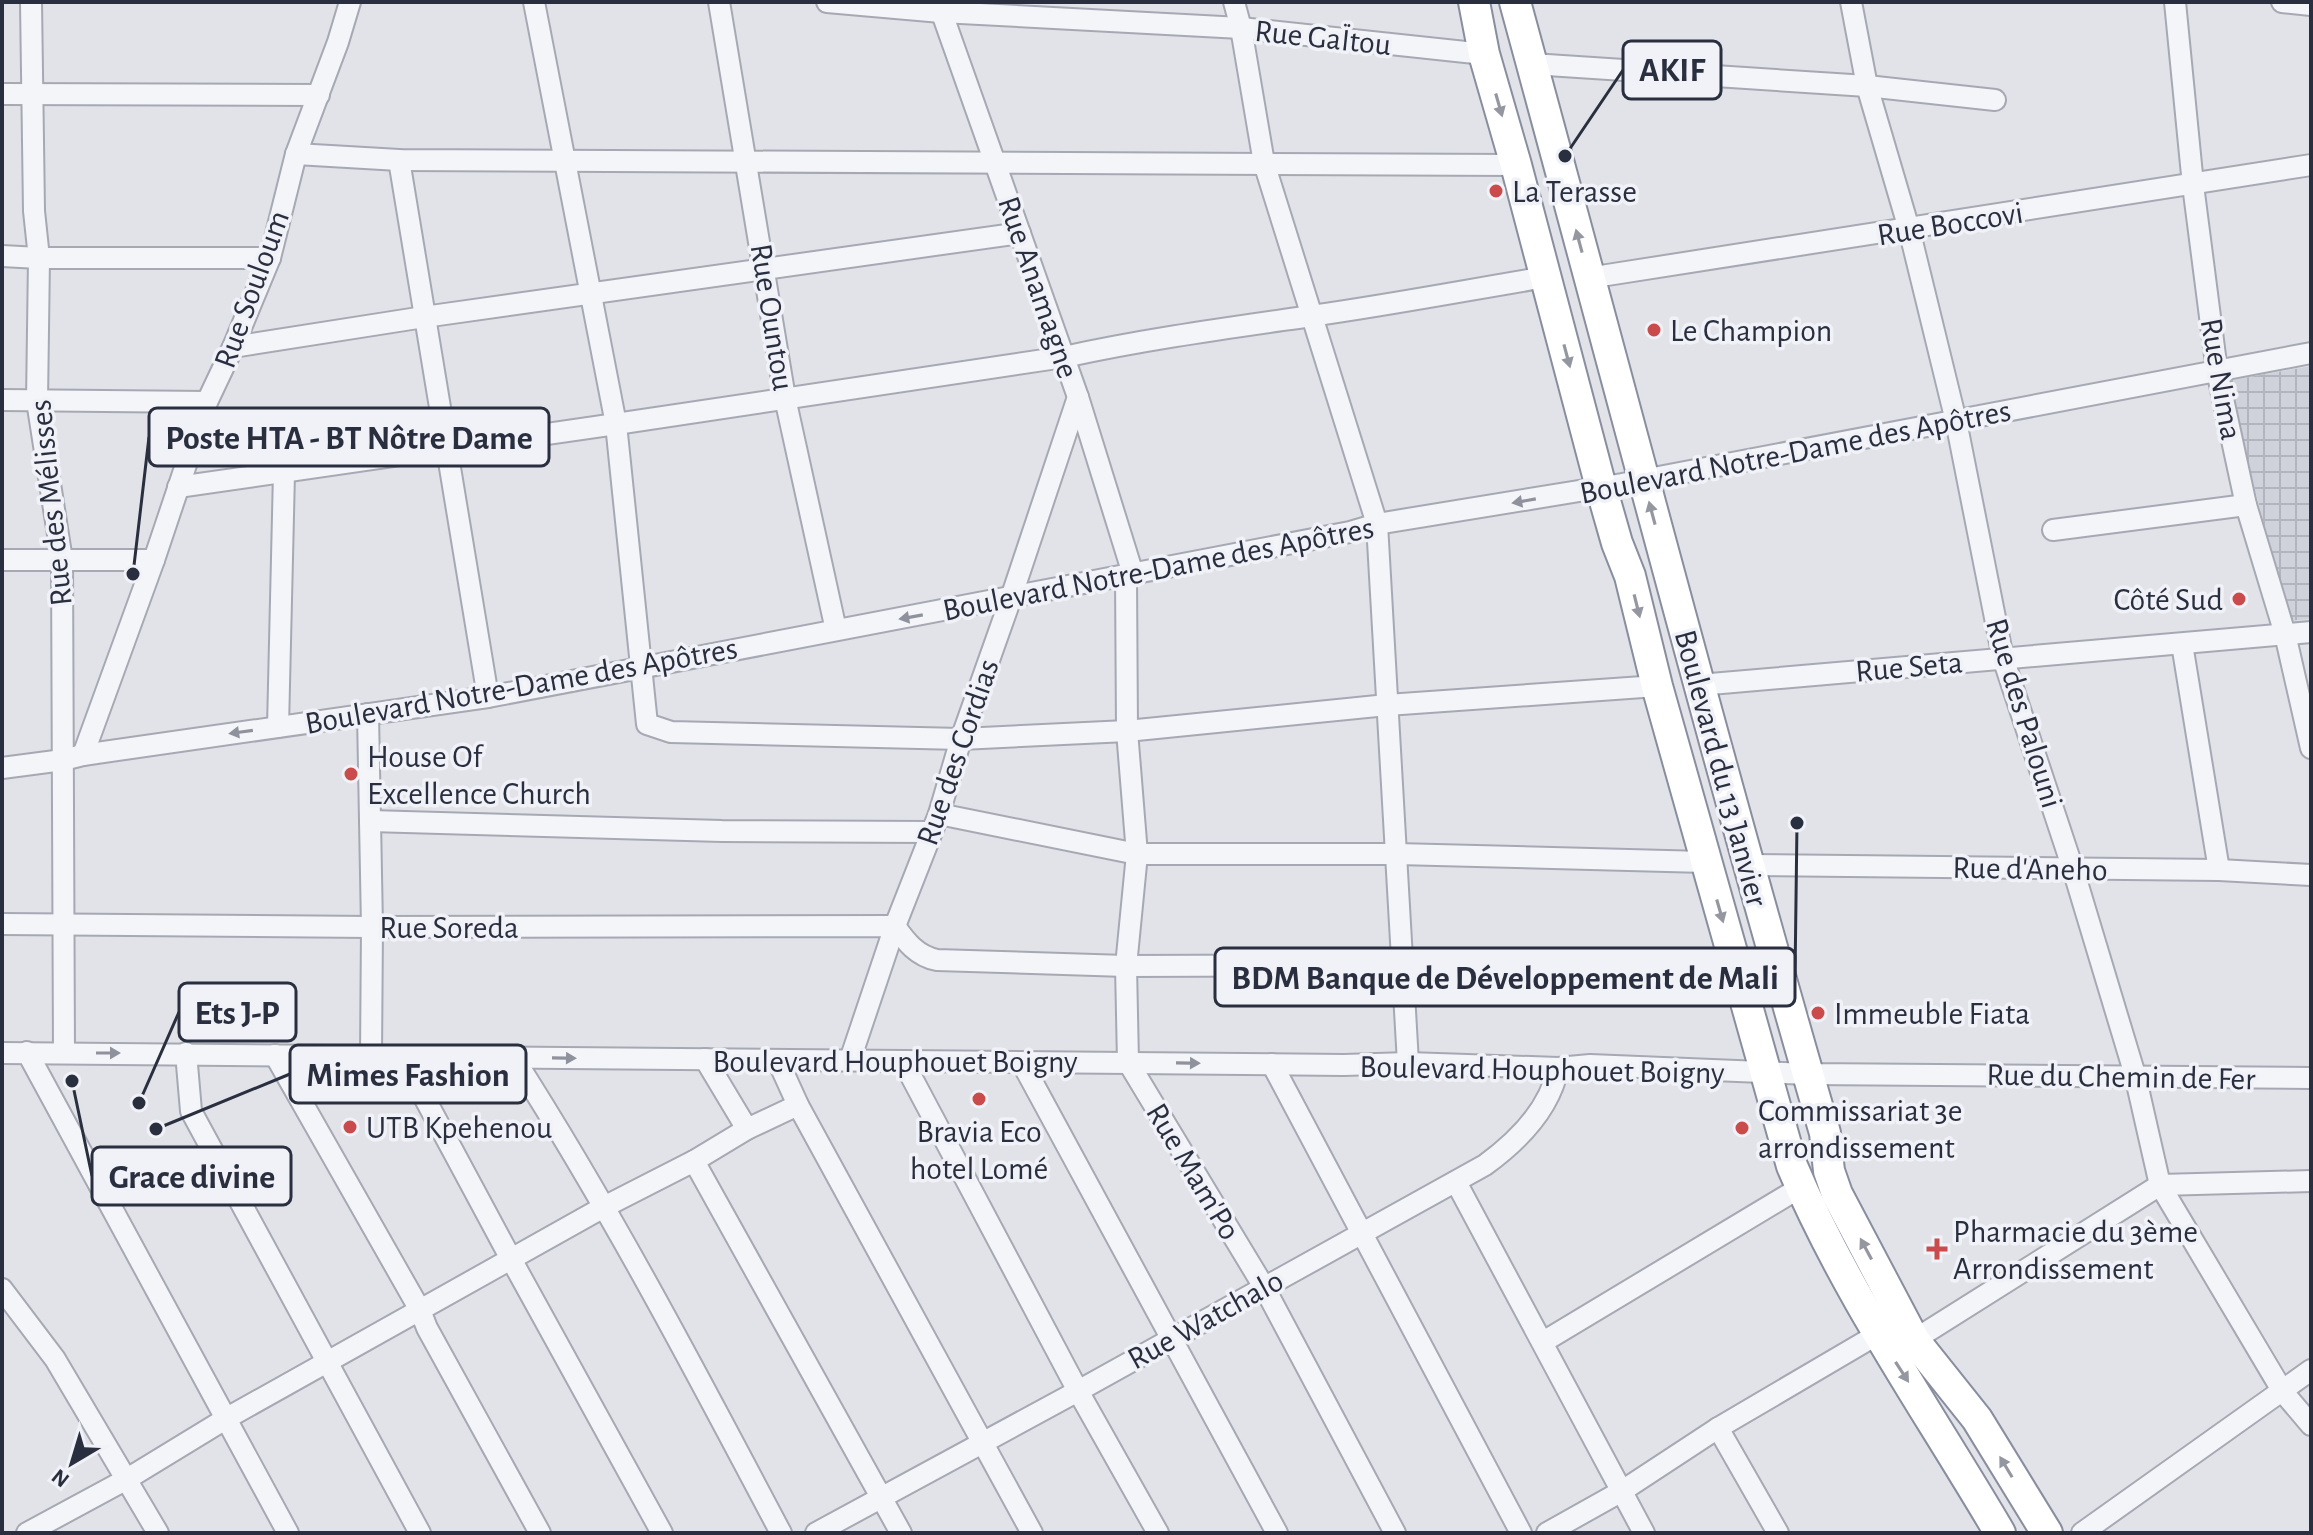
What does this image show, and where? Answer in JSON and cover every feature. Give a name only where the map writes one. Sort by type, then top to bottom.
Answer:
[{"type":"highway","name":"Boulevard du 13 Janvier","points":[[1474,2],[1484,54],[1601,487],[1630,576],[1705,862],[1787,1073],[1825,1133],[1829,1171],[1837,1194],[1914,1340],[1977,1419],[2047,1533]]},
{"type":"highway","name":"Boulevard du 13 Janvier","points":[[1515,2],[1748,865],[1787,1073],[1792,1166],[1878,1334],[2000,1533]]},
{"type":"street","name":"Rue des Mélisses","points":[[31,2],[34,211],[39,258],[37,401],[62,560],[64,1053]]},
{"type":"street","name":"Rue Souloum","points":[[83,755],[207,402],[270,258],[296,154],[350,2]]},
{"type":"street","points":[[534,2],[616,424],[647,724],[671,732],[961,739],[1127,731],[1387,705],[1657,686]]},
{"type":"street","name":"Rue Ountou","points":[[719,2],[785,398],[836,630]]},
{"type":"street","name":"Rue GaÏtou","points":[[827,2],[1241,28],[1484,54]]},
{"type":"street","points":[[1234,2],[1264,163],[1377,524],[1408,1063]]},
{"type":"street","name":"Rue des Palouni","points":[[1851,2],[1867,86],[1909,229],[1956,421],[2003,658],[2073,869],[2135,1075],[2160,1185],[2283,1392],[2311,1425]]},
{"type":"street","name":"Rue Nima","points":[[2175,2],[2193,185],[2217,371],[2246,505],[2285,634],[2311,748]]},
{"type":"street","points":[[2282,2],[2311,5]]},
{"type":"street","name":"Rue Anamagne","points":[[940,7],[1078,397],[1129,575],[1127,731]]},
{"type":"street","points":[[1532,64],[1867,86],[1995,100]]},
{"type":"street","points":[[2,94],[319,95]]},
{"type":"street","points":[[296,154],[399,160],[1516,165]]},
{"type":"street","points":[[399,160],[488,697]]},
{"type":"street","name":"Rue Boccovi","points":[[1588,278],[2311,165]]},
{"type":"street","points":[[233,347],[1020,233]]},
{"type":"street","points":[[2,256],[270,258]]},
{"type":"street","points":[[178,487],[1064,357],[1171,335],[1314,316],[1546,277]]},
{"type":"street","name":"Boulevard Notre-Dame des Apôtres","points":[[2,768],[488,697],[1011,598],[1350,532],[1377,524],[1601,487],[2311,353]]},
{"type":"street","name":"Rue des Cordias","points":[[850,1060],[895,926],[935,823],[1078,397]]},
{"type":"street","points":[[2,400],[207,402]]},
{"type":"street","points":[[278,727],[284,473]]},
{"type":"street","points":[[2053,530],[2246,505]]},
{"type":"street","points":[[2,560],[154,560]]},
{"type":"street","name":"Rue Seta","points":[[1699,685],[2311,632]]},
{"type":"street","points":[[2182,644],[2219,870]]},
{"type":"street","points":[[368,714],[371,1056]]},
{"type":"street","name":"Rue Mam'Po","points":[[1127,731],[1137,854],[1126,966],[1128,1062],[1264,1287],[1395,1533]]},
{"type":"street","points":[[370,821],[722,831],[935,823],[1137,854],[1397,854],[1705,862]]},
{"type":"street","name":"Rue d'Aneho","points":[[1748,865],[2219,870],[2311,875]]},
{"type":"street","name":"Rue Soreda","points":[[2,924],[895,926]]},
{"type":"street","points":[[895,926],[907,943],[937,960],[1126,966],[1402,965],[1581,971]]},
{"type":"street","points":[[27,1052],[288,1533]]},
{"type":"street","name":"Boulevard Houphouet Boigny","points":[[2,1053],[1022,1063],[1408,1063],[1558,1068],[1590,1065],[1787,1073]]},
{"type":"street","points":[[186,1053],[191,1111],[420,1533]]},
{"type":"street","points":[[275,1055],[420,1310],[540,1533]]},
{"type":"street","points":[[402,1056],[662,1533]]},
{"type":"street","points":[[513,1057],[560,1132],[705,1389],[781,1533]]},
{"type":"street","points":[[705,1059],[747,1129]]},
{"type":"street","points":[[778,1061],[798,1105],[1032,1533]]},
{"type":"street","points":[[903,1061],[1078,1391],[1158,1533]]},
{"type":"street","points":[[1022,1063],[1277,1533]]},
{"type":"street","points":[[1272,1064],[1521,1533]]},
{"type":"street","name":"Rue Watchalo","points":[[816,1533],[1456,1182],[1508,1148],[1524,1132],[1555,1085],[1558,1068]]},
{"type":"street","name":"Rue du Chemin de Fer","points":[[1787,1073],[2311,1078]]},
{"type":"street","points":[[27,1533],[602,1208],[694,1161],[747,1129],[798,1105]]},
{"type":"street","points":[[694,1161],[901,1533]]},
{"type":"street","points":[[1914,1340],[2160,1185],[2311,1181]]},
{"type":"street","points":[[1456,1182],[1644,1533]]},
{"type":"street","points":[[1543,1342],[1801,1187]]},
{"type":"street","points":[[2,1289],[55,1359],[158,1533]]},
{"type":"street","points":[[1547,1533],[1622,1491],[1718,1428],[1878,1334]]},
{"type":"street","points":[[2082,1533],[2311,1370]]},
{"type":"street","points":[[1718,1428],[1778,1533]]},
{"type":"shaded area","points":[[2311,366],[2311,619],[2289,621],[2227,381]]},
{"type":"place","name":"AKIF","points":[[1565,156]]},
{"type":"place","name":"La Terasse","points":[[1496,191]]},
{"type":"place","name":"Le Champion","points":[[1654,330]]},
{"type":"place","name":"Poste HTA - BT Nôtre Dame","points":[[133,574]]},
{"type":"place","name":"Côté Sud","points":[[2239,599]]},
{"type":"place","name":"House Of Excellence Church","points":[[351,774]]},
{"type":"place","name":"BDM Banque de Développement de Mali","points":[[1797,823]]},
{"type":"place","name":"Immeuble Fiata","points":[[1818,1013]]},
{"type":"place","name":"Grace divine","points":[[72,1081]]},
{"type":"place","name":"Bravia Eco hotel Lomé","points":[[979,1099]]},
{"type":"place","name":"Ets J-P","points":[[139,1103]]},
{"type":"place","name":"UTB Kpehenou","points":[[350,1127]]},
{"type":"place","name":"Commissariat 3e arrondissement","points":[[1742,1128]]},
{"type":"place","name":"Mimes Fashion","points":[[156,1129]]},
{"type":"place","name":"Pharmacie du 3ème Arrondissement","points":[[1937,1249]]}]
